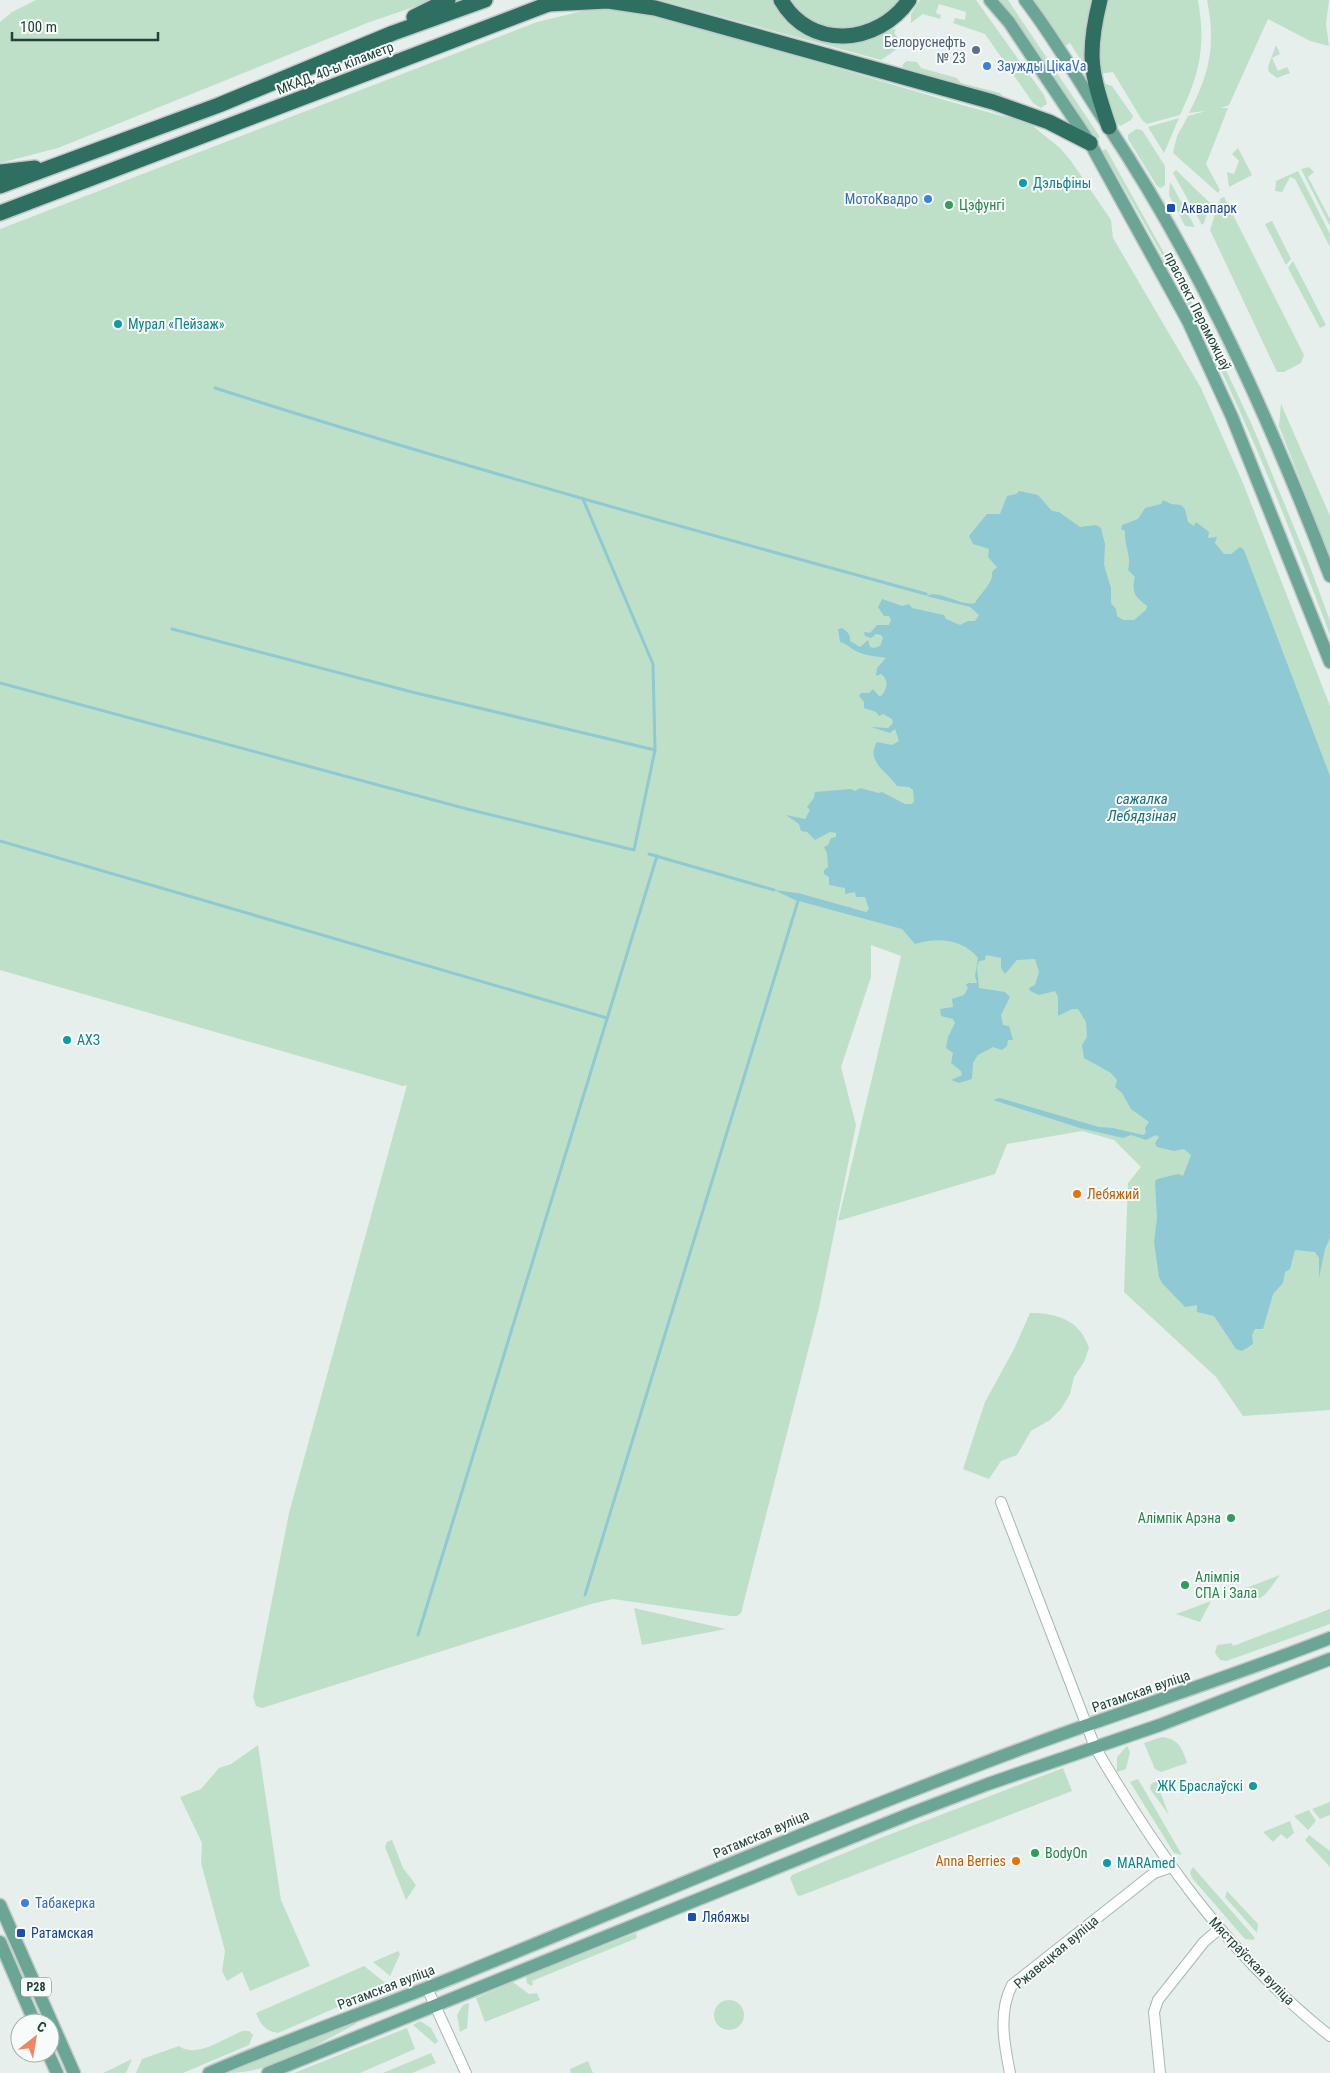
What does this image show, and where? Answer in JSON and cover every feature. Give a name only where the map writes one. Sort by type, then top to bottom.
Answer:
[{"type":"highway","points":[[393,33],[417,14],[448,0]]},
{"type":"highway","name":"МКАД, 40-ы кіламетр","points":[[56,166],[219,105],[393,33],[485,0]]},
{"type":"highway","points":[[781,0],[795,18],[809,29],[842,36],[876,30],[900,12],[909,0]]},
{"type":"highway","points":[[1100,0],[1093,33],[1091,64],[1092,76],[1109,127]]},
{"type":"highway","name":"МКАД, 40-ы кіламетр","points":[[0,214],[554,2],[608,1],[655,8],[993,102],[1049,122],[1090,142]]},
{"type":"highway","points":[[0,172],[56,166]]},
{"type":"highway","points":[[0,186],[56,166]]},
{"type":"main road","name":"праспект Пераможцаў","points":[[990,0],[1009,22],[1090,142],[1188,320],[1232,417],[1330,662]]},
{"type":"main road","name":"праспект Пераможцаў","points":[[1025,0],[1071,65],[1193,266],[1228,336],[1296,488],[1330,576]]},
{"type":"main road","name":"Ратамская вуліца","points":[[209,2073],[265,2049],[426,1988],[821,1825],[1330,1638]]},
{"type":"main road","points":[[268,2073],[912,1813],[1330,1659]]},
{"type":"main road","name":"Р28","points":[[0,1905],[74,2073]]},
{"type":"main road","name":"Р28","points":[[0,1942],[31,2013]]},
{"type":"street","name":"Мястраўская вуліца","points":[[1001,1502],[1095,1747],[1172,1867],[1219,1930],[1304,2015],[1330,2036]]},
{"type":"street","name":"Ржавецкая вуліца","points":[[1010,2073],[1004,2018],[1007,1996],[1012,1985],[1154,1873],[1172,1867]]},
{"type":"street","points":[[1160,2073],[1154,2012],[1158,2000],[1204,1942],[1219,1930]]},
{"type":"street","points":[[426,1988],[466,2073]]},
{"type":"green space","points":[[36,0],[440,0],[431,1],[367,23],[58,148],[0,163],[0,22],[12,12]]},
{"type":"green space","points":[[660,0],[775,0],[841,42],[871,39],[888,30],[896,29],[894,33],[899,39],[892,43],[894,47],[899,45],[900,47],[881,60]]},
{"type":"green space","points":[[789,0],[899,0],[888,13],[874,22],[844,29],[814,22],[800,13]]},
{"type":"green space","points":[[920,0],[976,0],[1044,95],[1047,104],[1041,108],[1033,103],[985,34],[953,23],[955,18],[965,20],[966,12],[939,4],[936,13],[941,15],[940,19],[923,14],[911,23],[911,14]]},
{"type":"green space","points":[[997,0],[1008,0],[1100,137],[1095,140]]},
{"type":"green space","points":[[1031,0],[1095,0],[1086,68],[1070,43],[1064,47]]},
{"type":"green space","points":[[1105,0],[1198,0],[1201,31],[1200,59],[1187,100],[1180,115],[1147,124],[1142,120],[1113,72],[1098,74],[1096,50]]},
{"type":"green space","points":[[1207,0],[1329,0],[1326,24],[1329,46],[1310,41],[1268,19],[1229,105],[1221,108],[1228,108],[1206,164],[1220,190],[1218,193],[1173,153],[1177,136],[1188,116],[1206,111],[1189,113],[1202,85],[1209,58],[1211,31]]},
{"type":"green space","points":[[595,8],[641,10],[955,103],[1002,116],[1034,120],[1034,127],[1060,148],[1071,161],[1111,220],[1113,238],[1201,388],[1243,483],[1330,706],[1330,1410],[1243,1416],[1216,1377],[1124,1292],[1128,1183],[1141,1167],[1114,1140],[1082,1131],[1007,1144],[995,1174],[838,1221],[901,956],[871,945],[871,977],[841,1067],[856,1125],[819,1308],[741,1613],[737,1616],[731,1616],[613,1599],[591,1604],[262,1708],[256,1706],[253,1697],[289,1513],[407,1085],[403,1086],[0,970],[0,229],[537,22]]},
{"type":"green space","points":[[1276,45],[1280,54],[1272,58],[1278,71],[1287,67],[1290,73],[1277,78],[1269,72],[1268,67]]},
{"type":"green space","points":[[907,61],[917,62],[921,68],[957,78],[961,83],[1000,93],[1004,99],[902,71],[903,64]]},
{"type":"green space","points":[[1103,83],[1112,86],[1133,116],[1131,120],[1120,126],[1118,124],[1102,97]]},
{"type":"green space","points":[[1179,118],[1164,153],[1148,127]]},
{"type":"green space","points":[[1136,129],[1142,130],[1165,166],[1165,185],[1161,188],[1157,186],[1128,139],[1128,135]]},
{"type":"green space","points":[[1238,148],[1252,175],[1229,187],[1227,172],[1234,174],[1239,161],[1232,154]]},
{"type":"green space","points":[[1106,149],[1206,328],[1252,425],[1308,561],[1330,621],[1330,635],[1278,502],[1213,353],[1141,217],[1102,151]]},
{"type":"green space","points":[[1309,167],[1314,172],[1308,177],[1330,219],[1330,226],[1301,169]]},
{"type":"green space","points":[[1176,170],[1210,203],[1202,225],[1173,173]]},
{"type":"green space","points":[[1298,171],[1330,234],[1330,247],[1295,179],[1290,177],[1282,192],[1275,191],[1276,181]]},
{"type":"green space","points":[[1170,182],[1195,227],[1185,226],[1169,195]]},
{"type":"green space","points":[[1224,197],[1304,355],[1301,363],[1284,372],[1277,372],[1210,230],[1220,199]]},
{"type":"green space","points":[[1272,221],[1291,259],[1286,265],[1265,224]]},
{"type":"green space","points":[[1293,261],[1326,325],[1320,328],[1288,268]]},
{"type":"green space","points":[[1281,404],[1330,516],[1330,557],[1279,426]]},
{"type":"green space","points":[[1030,1313],[1040,1313],[1066,1320],[1080,1331],[1089,1348],[1084,1362],[1074,1377],[1070,1394],[1061,1409],[1050,1420],[1031,1431],[1017,1455],[1001,1461],[989,1479],[963,1469],[985,1402],[1014,1349]]},
{"type":"green space","points":[[1280,1575],[1260,1598],[1249,1599],[1230,1594]]},
{"type":"green space","points":[[1211,1601],[1200,1622],[1176,1614]]},
{"type":"green space","points":[[634,1608],[726,1629],[642,1645]]},
{"type":"green space","points":[[1330,1609],[1330,1624],[1226,1661],[1220,1660],[1215,1653],[1217,1645],[1232,1643],[1233,1646]]},
{"type":"green space","points":[[1162,1737],[1168,1738],[1179,1745],[1187,1763],[1161,1772],[1155,1769],[1144,1743]]},
{"type":"green space","points":[[258,1745],[281,1900],[310,1966],[250,1991],[242,1972],[227,1981],[222,1971],[225,1951],[201,1863],[202,1843],[180,1797],[201,1789],[219,1768],[231,1764]]},
{"type":"green space","points":[[1127,1746],[1130,1752],[1126,1769],[1117,1772],[1117,1757]]},
{"type":"green space","points":[[1063,1768],[1072,1791],[800,1896],[797,1895],[790,1878],[792,1875],[883,1837]]},
{"type":"green space","points":[[1138,1779],[1182,1855],[1174,1853],[1130,1782]]},
{"type":"green space","points":[[1156,1781],[1169,1815],[1150,1789],[1151,1784]]},
{"type":"green space","points":[[1330,1802],[1330,1815],[1320,1819],[1312,1809]]},
{"type":"green space","points":[[1309,1810],[1316,1821],[1308,1830],[1294,1816]]},
{"type":"green space","points":[[1290,1821],[1294,1833],[1287,1839],[1281,1834],[1273,1842],[1263,1832]]},
{"type":"green space","points":[[1309,1835],[1330,1851],[1330,1867],[1305,1840]]},
{"type":"green space","points":[[392,1840],[403,1868],[416,1885],[406,1900],[385,1847],[387,1842]]},
{"type":"green space","points":[[1193,1867],[1255,1938],[1253,1940],[1245,1939],[1192,1878],[1190,1872]]},
{"type":"green space","points":[[1227,1891],[1258,1924],[1257,1933],[1225,1897]]},
{"type":"green space","points":[[636,1933],[637,1938],[532,1981],[533,1984],[531,1986],[527,1983],[526,1977],[529,1975]]},
{"type":"green space","points":[[398,1951],[400,1954],[390,1976],[373,1962]]},
{"type":"green space","points":[[364,1966],[388,1985],[278,2033],[267,2029],[256,2013]]},
{"type":"green space","points":[[513,1982],[529,1994],[537,1993],[540,2000],[485,2022],[476,1998]]},
{"type":"green space","points":[[729,2000],[740,2004],[744,2015],[740,2026],[729,2030],[718,2026],[714,2015],[718,2004]]},
{"type":"green space","points":[[469,2003],[467,2028],[460,2032],[457,2015],[463,2005]]},
{"type":"green space","points":[[354,2021],[356,2024],[278,2063],[245,2072],[228,2073]]},
{"type":"green space","points":[[420,2021],[431,2028],[438,2041],[435,2044],[413,2025]]},
{"type":"green space","points":[[407,2028],[415,2049],[360,2073],[294,2073]]},
{"type":"green space","points":[[242,2031],[249,2031],[253,2035],[249,2045],[183,2073],[136,2073],[142,2059],[179,2046],[186,2049],[202,2049]]},
{"type":"green space","points":[[431,2053],[436,2063],[412,2073],[383,2073]]},
{"type":"green space","points":[[132,2059],[126,2073],[103,2073]]},
{"type":"green space","points":[[588,2061],[593,2073],[571,2073],[570,2069]]},
{"type":"water","name":"сажалка Лебядзіная","points":[[1019,491],[1038,495],[1052,511],[1059,512],[1080,527],[1096,525],[1101,528],[1105,544],[1104,565],[1111,588],[1111,603],[1116,609],[1117,616],[1123,620],[1134,620],[1146,610],[1147,606],[1135,594],[1135,577],[1128,570],[1129,560],[1125,531],[1121,529],[1122,525],[1138,519],[1145,508],[1161,504],[1163,500],[1171,504],[1181,505],[1185,509],[1188,522],[1194,526],[1196,522],[1209,532],[1208,538],[1217,537],[1215,543],[1224,554],[1231,554],[1240,547],[1244,550],[1330,776],[1330,1238],[1325,1249],[1319,1278],[1319,1258],[1315,1252],[1295,1250],[1290,1269],[1285,1272],[1283,1283],[1273,1294],[1263,1329],[1255,1329],[1252,1335],[1253,1344],[1242,1351],[1236,1349],[1214,1316],[1197,1312],[1197,1305],[1185,1307],[1162,1283],[1159,1277],[1154,1242],[1157,1218],[1155,1182],[1157,1179],[1178,1174],[1183,1176],[1191,1155],[1184,1149],[1174,1151],[1157,1147],[1155,1143],[1159,1137],[1156,1135],[1146,1140],[1131,1135],[1123,1138],[1080,1128],[993,1100],[1000,1098],[1099,1127],[1113,1128],[1143,1135],[1146,1133],[1145,1128],[1149,1122],[1131,1109],[1122,1093],[1115,1087],[1117,1080],[1111,1073],[1084,1058],[1082,1045],[1087,1037],[1086,1022],[1078,1009],[1072,1009],[1058,1016],[1058,997],[1055,991],[1039,995],[1030,991],[1029,988],[1035,985],[1039,972],[1035,959],[1017,960],[1005,974],[1001,968],[1001,958],[986,955],[985,960],[979,961],[977,967],[979,988],[1005,992],[1010,997],[1001,1015],[1003,1025],[1009,1026],[1013,1040],[1008,1040],[1007,1046],[1002,1050],[993,1047],[978,1055],[973,1063],[972,1079],[959,1083],[951,1080],[962,1075],[961,1071],[951,1063],[953,1053],[946,1048],[948,1037],[955,1023],[953,1019],[941,1016],[940,1009],[953,1007],[952,999],[964,995],[968,988],[966,985],[968,983],[977,983],[975,976],[978,958],[957,943],[941,940],[915,944],[902,929],[795,900],[774,890],[798,893],[866,912],[869,909],[865,897],[856,897],[855,892],[845,894],[845,888],[829,885],[829,877],[824,874],[824,870],[828,867],[827,853],[824,847],[828,845],[831,838],[836,837],[836,833],[830,832],[815,840],[807,832],[801,831],[799,824],[786,815],[805,819],[810,810],[807,807],[814,798],[815,792],[851,789],[855,791],[860,788],[879,793],[882,792],[905,804],[912,804],[914,801],[913,790],[909,787],[897,786],[879,766],[874,755],[877,742],[892,745],[899,741],[895,729],[890,733],[871,727],[888,728],[893,723],[892,719],[883,714],[879,716],[876,712],[864,708],[864,702],[859,696],[861,693],[869,693],[873,689],[880,697],[886,688],[886,680],[881,674],[876,676],[877,668],[886,658],[862,654],[840,642],[838,629],[846,630],[850,641],[860,647],[868,640],[870,647],[880,646],[883,638],[881,635],[876,634],[871,638],[865,636],[864,632],[870,633],[877,625],[889,625],[891,620],[889,616],[884,616],[878,607],[882,599],[902,606],[909,604],[912,608],[944,615],[946,619],[960,625],[968,621],[975,621],[979,615],[970,607],[926,596],[932,594],[963,603],[975,603],[989,584],[992,572],[997,567],[988,557],[989,549],[973,544],[969,536],[987,514],[1000,514],[1007,496],[1016,494]]},
{"type":"waterway","points":[[215,388],[480,469],[926,594]]},
{"type":"waterway","points":[[0,683],[467,809],[634,850],[655,750],[653,664],[583,499]]},
{"type":"waterway","points":[[172,629],[412,692],[655,750]]},
{"type":"waterway","points":[[0,841],[607,1018]]},
{"type":"waterway","points":[[649,854],[774,890]]},
{"type":"waterway","points":[[418,1635],[657,856]]},
{"type":"waterway","points":[[585,1595],[798,901]]},
{"type":"place","name":"Белоруснефть № 23","points":[[976,50]]},
{"type":"place","name":"Заужды ЦікаVа","points":[[987,66]]},
{"type":"place","name":"Дэльфіны","points":[[1023,183]]},
{"type":"place","name":"МотоКвадро","points":[[928,199]]},
{"type":"place","name":"Цэфунгі","points":[[949,205]]},
{"type":"place","name":"Аквапарк","points":[[1171,208]]},
{"type":"place","name":"Мурал «Пейзаж»","points":[[118,324]]},
{"type":"place","name":"АХЗ","points":[[67,1040]]},
{"type":"place","name":"Лебяжий","points":[[1077,1194]]},
{"type":"place","name":"Алімпік Арэна","points":[[1231,1518]]},
{"type":"place","name":"Алімпія СПА і Зала","points":[[1185,1585]]},
{"type":"place","name":"ЖК Браслаўскі","points":[[1253,1786]]},
{"type":"place","name":"BodyOn","points":[[1035,1853]]},
{"type":"place","name":"Anna Berries","points":[[1016,1861]]},
{"type":"place","name":"MARAmed","points":[[1107,1863]]},
{"type":"place","name":"Табакерка","points":[[25,1903]]},
{"type":"place","name":"Лябяжы","points":[[692,1917]]},
{"type":"place","name":"Ратамская","points":[[21,1933]]}]
